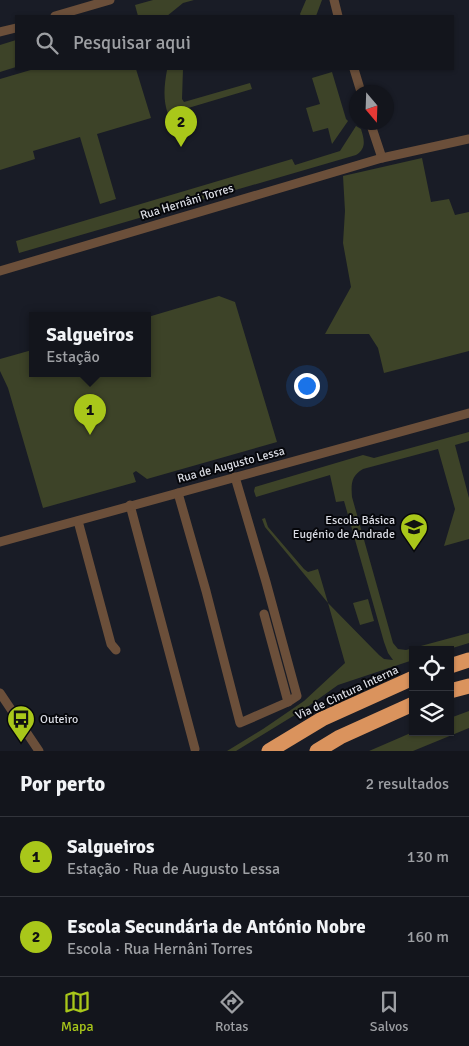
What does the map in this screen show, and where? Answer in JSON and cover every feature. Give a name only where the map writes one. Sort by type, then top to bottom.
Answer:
[{"type":"highway","points":[[454,665],[469,660]]},
{"type":"highway","name":"Via de Cintura Interna","points":[[269,751],[322,719],[409,680]]},
{"type":"highway","points":[[453,691],[469,686]]},
{"type":"highway","points":[[317,751],[340,736],[409,706]]},
{"type":"street","points":[[58,15],[110,0]]},
{"type":"street","points":[[334,0],[338,15]]},
{"type":"street","points":[[0,32],[15,28]]},
{"type":"street","points":[[354,70],[359,85]]},
{"type":"street","points":[[373,130],[382,158]]},
{"type":"street","name":"Rua Hernâni Torres","points":[[0,271],[382,158],[469,139]]},
{"type":"street","name":"Rua de Augusto Lessa","points":[[0,542],[469,413]]},
{"type":"street","points":[[178,493],[216,618],[240,723],[288,702],[297,696],[235,477]]},
{"type":"street","points":[[130,505],[195,749]]},
{"type":"street","points":[[78,521],[111,644],[116,650]]},
{"type":"street","points":[[264,614],[288,702]]},
{"type":"street","points":[[0,693],[38,751]]},
{"type":"green space","points":[[153,0],[194,0],[183,3],[168,15],[138,15],[135,5]]},
{"type":"green space","points":[[306,0],[322,0],[316,15],[300,14]]},
{"type":"green space","points":[[15,40],[15,67],[0,72],[0,45]]},
{"type":"green space","points":[[31,70],[136,70],[151,118],[97,134],[116,199],[100,204],[80,137],[33,151],[35,159],[0,170],[0,79]]},
{"type":"green space","points":[[167,70],[183,70],[182,99],[184,102],[250,83],[252,89],[168,114],[165,103]]},
{"type":"green space","points":[[332,72],[348,121],[332,144],[328,128],[313,132],[306,108],[320,104],[312,78]]},
{"type":"green space","points":[[353,130],[361,130],[364,143],[362,149],[356,155],[19,253],[16,241],[292,159],[295,165],[340,151]]},
{"type":"green space","points":[[422,158],[431,202],[449,199],[455,215],[469,212],[469,351],[384,373],[378,348],[369,334],[325,334],[351,287],[343,243],[345,211],[343,176]]},
{"type":"green space","points":[[219,296],[235,302],[277,442],[147,479],[136,471],[133,473],[136,482],[43,508],[8,388],[0,371],[0,359],[29,351],[29,377],[151,377],[151,316]]},
{"type":"green space","points":[[469,432],[469,441],[455,445],[469,498],[469,539],[444,546],[455,509],[438,449],[363,469],[356,474],[353,481],[352,497],[393,643],[398,649],[409,649],[409,661],[338,685],[303,710],[236,751],[227,751],[304,701],[345,663],[328,603],[379,655],[384,659],[393,660],[384,642],[344,501],[336,502],[330,475],[256,497],[255,487],[363,455],[374,458]]},
{"type":"green space","points":[[265,518],[268,527],[304,569],[308,572],[318,569],[328,603],[265,527],[262,519]]},
{"type":"green space","points":[[368,599],[374,621],[360,625],[353,603]]},
{"type":"green space","points":[[469,633],[469,643],[454,648],[454,646],[421,646]]},
{"type":"green space","points":[[469,711],[469,728],[454,734],[454,717]]},
{"type":"green space","points":[[409,734],[409,736],[450,736],[413,751],[369,751]]},
{"type":"place","name":"Escola Secundária de António Nobre","points":[[181,147]]},
{"type":"place","name":"Salgueiros","points":[[90,435]]},
{"type":"place","name":"Escola Básica Eugénio de Andrade","points":[[414,551]]},
{"type":"place","name":"Outeiro","points":[[21,743]]}]
